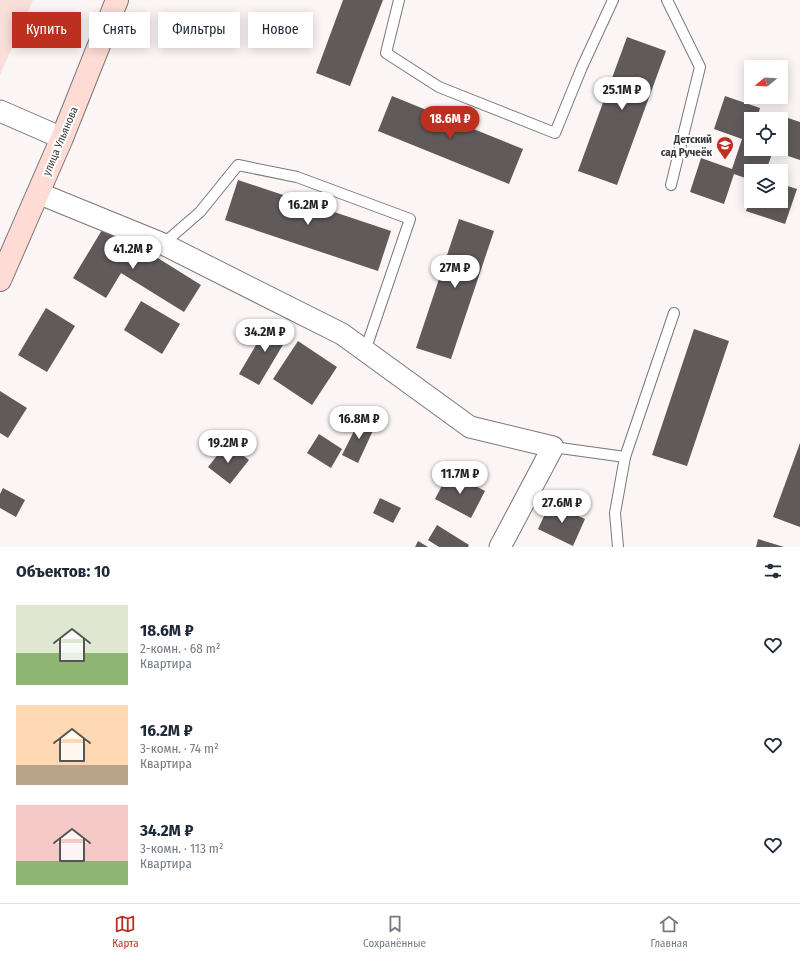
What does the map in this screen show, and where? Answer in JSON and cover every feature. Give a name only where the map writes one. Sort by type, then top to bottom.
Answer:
[{"type":"main road","name":"улица Ульянова","points":[[0,280],[62,138],[117,0]]},
{"type":"street","points":[[0,111],[62,138]]},
{"type":"street","points":[[38,193],[163,244],[342,334],[470,427],[553,447],[500,547]]},
{"type":"lane","points":[[399,0],[386,53],[439,87],[555,133],[582,67],[613,0]]},
{"type":"lane","points":[[667,0],[700,67],[671,185]]},
{"type":"lane","points":[[163,244],[200,212],[238,165],[297,177],[410,219],[365,351]]},
{"type":"lane","points":[[618,547],[615,513],[625,457],[674,313]]},
{"type":"lane","points":[[553,447],[625,457]]},
{"type":"shaded area","points":[[0,0],[33,0],[28,12],[12,12],[12,48],[0,75]]},
{"type":"building","points":[[343,0],[383,0],[350,86],[316,73]]},
{"type":"building","points":[[627,37],[666,51],[617,185],[578,171]]},
{"type":"building","points":[[392,96],[523,149],[509,184],[378,131]]},
{"type":"building","points":[[725,96],[744,103],[744,104],[760,108],[759,112],[744,112],[744,156],[771,156],[768,164],[744,164],[744,178],[734,174],[724,204],[690,192],[701,158],[732,169],[742,139],[714,129]]},
{"type":"building","points":[[788,118],[800,122],[800,160],[788,156]]},
{"type":"building","points":[[238,180],[391,231],[378,271],[225,220]]},
{"type":"building","points":[[788,186],[797,189],[785,224],[746,211],[747,208],[788,208]]},
{"type":"building","points":[[459,219],[494,231],[451,359],[416,348]]},
{"type":"building","points":[[105,225],[201,285],[184,312],[121,273],[106,298],[73,278]]},
{"type":"building","points":[[141,301],[180,324],[162,354],[124,330]]},
{"type":"building","points":[[46,308],[75,326],[47,372],[18,355]]},
{"type":"building","points":[[270,321],[290,333],[259,385],[239,374]]},
{"type":"building","points":[[694,329],[729,341],[687,466],[652,455]]},
{"type":"building","points":[[298,341],[337,367],[312,405],[273,379]]},
{"type":"building","points":[[0,391],[27,408],[8,438],[0,433]]},
{"type":"building","points":[[361,417],[376,424],[358,463],[342,455]]},
{"type":"building","points":[[319,434],[342,449],[331,468],[307,453]]},
{"type":"building","points":[[227,443],[249,460],[230,484],[208,467]]},
{"type":"building","points":[[800,443],[800,527],[773,517]]},
{"type":"building","points":[[449,472],[485,491],[471,518],[435,499]]},
{"type":"building","points":[[3,488],[25,500],[16,517],[0,508],[0,494]]},
{"type":"building","points":[[380,498],[401,508],[393,523],[373,513]]},
{"type":"building","points":[[550,503],[585,519],[573,546],[538,529]]},
{"type":"building","points":[[437,525],[469,545],[468,547],[439,547],[428,540]]},
{"type":"building","points":[[758,539],[784,547],[756,547]]},
{"type":"building","points":[[418,541],[428,547],[415,547]]},
{"type":"place","name":"Детский сад Ручеёк","points":[[725,160]]}]
